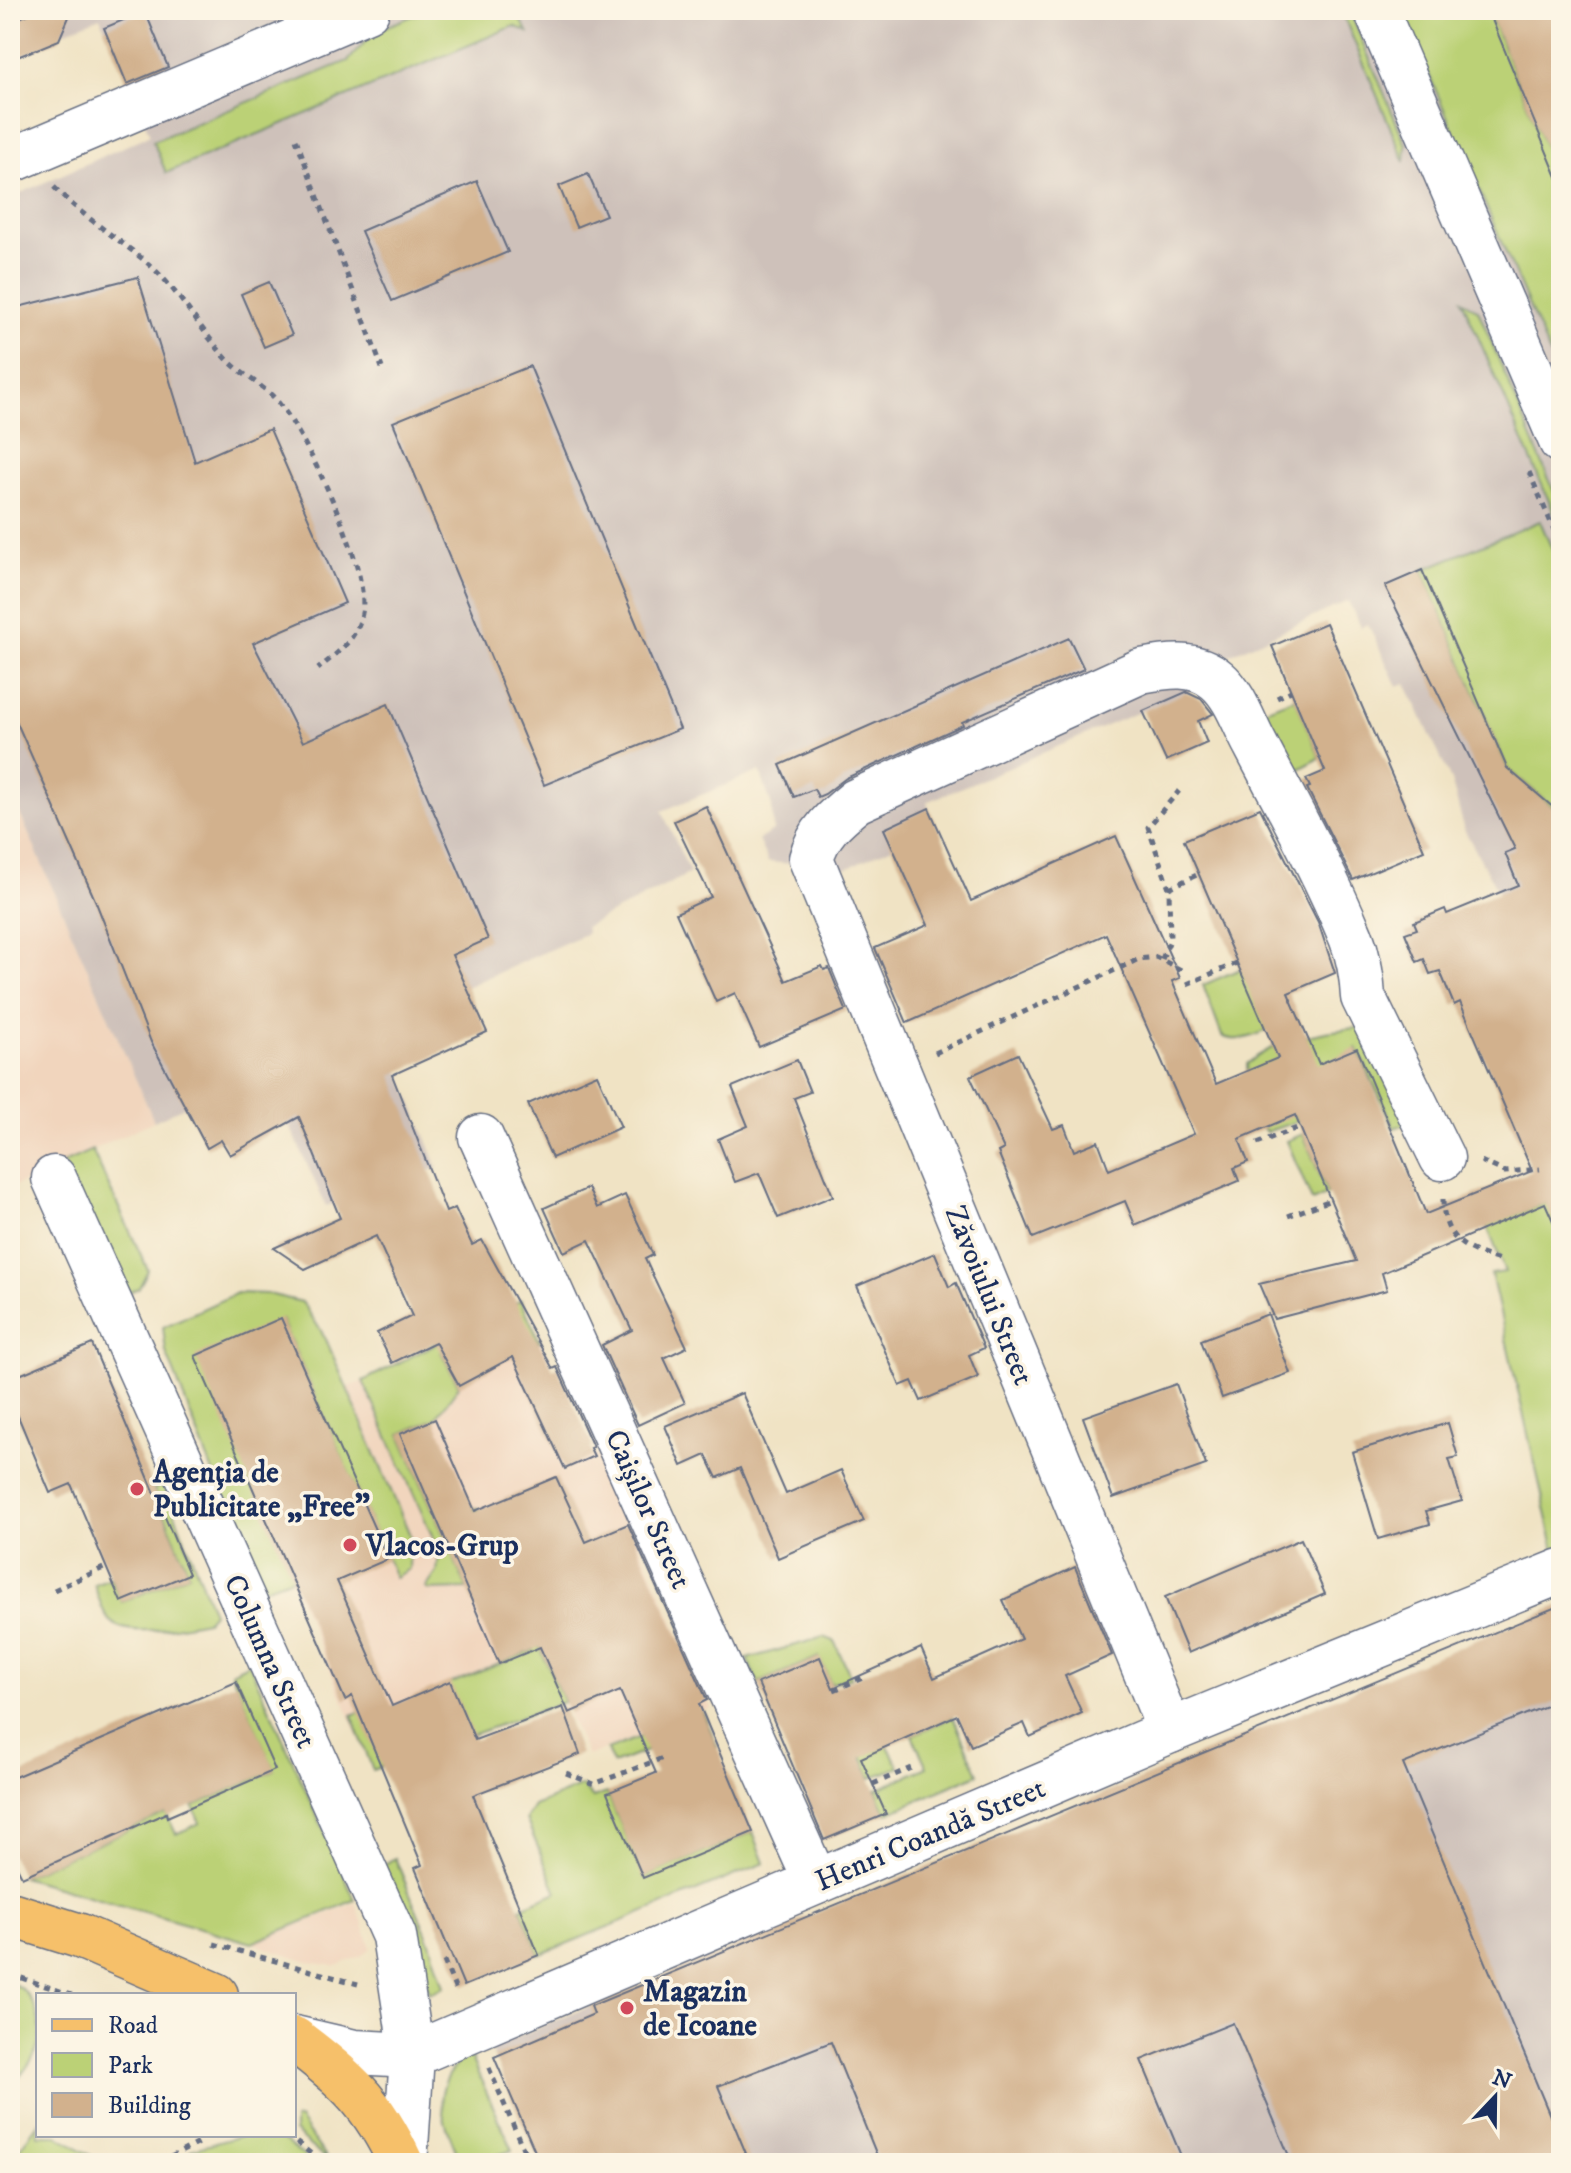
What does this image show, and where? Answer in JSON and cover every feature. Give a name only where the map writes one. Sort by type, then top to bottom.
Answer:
[{"type":"main road","points":[[10,1914],[80,1936],[211,1993]]},
{"type":"main road","points":[[296,2041],[347,2079],[383,2125],[403,2163]]},
{"type":"street","points":[[15,159],[367,10]]},
{"type":"street","points":[[1376,10],[1561,441]]},
{"type":"street","name":"Zăvoiului Street","points":[[1170,1731],[811,859],[816,842],[831,821],[856,801],[1141,671],[1171,665],[1198,669],[1217,680],[1230,696],[1276,785],[1351,937],[1362,968],[1363,997],[1442,1158]]},
{"type":"street","name":"Caișilor Street","points":[[481,1137],[816,1882]]},
{"type":"street","name":"Columna Street","points":[[54,1178],[394,1936],[412,2055],[403,2163]]},
{"type":"street","name":"Henri Coandă Street","points":[[296,2039],[354,2052],[412,2055],[1170,1731],[1561,1571]]},
{"type":"path","points":[[296,139],[382,368]]},
{"type":"path","points":[[15,159],[79,213],[145,261],[189,308],[227,359],[280,403],[303,439],[363,582],[362,613],[353,639],[318,669]]},
{"type":"path","points":[[1162,959],[1170,940],[1169,888],[1149,838],[1148,827],[1179,791]]},
{"type":"path","points":[[1169,888],[1199,874]]},
{"type":"path","points":[[898,1071],[1139,959],[1162,959],[1181,970]]},
{"type":"path","points":[[1187,984],[1237,963]]},
{"type":"path","points":[[1257,1143],[1300,1127]]},
{"type":"path","points":[[1442,1158],[1443,1207],[1455,1241],[1465,1250],[1500,1260]]},
{"type":"path","points":[[1288,1216],[1331,1200]]},
{"type":"path","points":[[54,1590],[106,1567]]},
{"type":"path","points":[[834,1690],[865,1677]]},
{"type":"path","points":[[566,1773],[594,1784],[663,1758]]},
{"type":"path","points":[[873,1784],[911,1768]]},
{"type":"path","points":[[10,1974],[66,1993]]},
{"type":"path","points":[[471,2029],[528,2160],[515,2163]]},
{"type":"path","points":[[171,2157],[198,2143],[201,2137]]},
{"type":"path","points":[[290,2137],[323,2163]]},
{"type":"shaded area","points":[[72,10],[1561,10],[1561,1028],[1499,893],[1465,831],[1451,780],[1406,683],[1397,686],[1368,624],[1361,627],[1348,601],[1227,656],[1252,705],[1205,684],[927,802],[929,808],[884,829],[892,847],[847,868],[768,862],[758,840],[773,831],[772,807],[760,771],[662,811],[690,873],[585,927],[587,933],[381,1025],[438,1168],[326,1206],[264,1069],[154,1121],[10,791],[10,198],[150,135],[100,17],[54,36]]},
{"type":"shaded area","points":[[10,791],[154,1121],[10,1188]]},
{"type":"shaded area","points":[[237,1293],[268,1294],[302,1302],[325,1337],[346,1388],[389,1371],[521,1300],[593,1456],[599,1453],[711,1708],[587,1756],[563,1702],[373,1770],[195,1356]]},
{"type":"shaded area","points":[[1561,1605],[1561,2163],[540,2163],[490,2048]]},
{"type":"shaded area","points":[[356,1903],[371,1948],[361,1956],[336,1966],[308,1962],[252,1943]]},
{"type":"green space","points":[[427,10],[514,10],[528,32],[514,26],[166,173],[153,141],[348,61],[375,31]]},
{"type":"green space","points":[[1341,10],[1349,10],[1406,145],[1405,162]]},
{"type":"green space","points":[[1401,10],[1488,10],[1561,185],[1561,380]]},
{"type":"green space","points":[[1462,300],[1478,310],[1561,508],[1561,529]]},
{"type":"green space","points":[[1540,521],[1561,570],[1561,814],[1507,768],[1422,570]]},
{"type":"green space","points":[[1295,698],[1320,758],[1292,773],[1262,711]]},
{"type":"green space","points":[[1240,969],[1297,1015],[1250,1037],[1231,1039],[1222,1036],[1203,985]]},
{"type":"green space","points":[[1364,1027],[1412,1122],[1394,1128],[1357,1048],[1295,1115],[1298,1121],[1266,1132],[1250,1100],[1247,1064],[1287,1042]]},
{"type":"green space","points":[[1303,1134],[1328,1194],[1312,1201],[1287,1141]]},
{"type":"green space","points":[[92,1150],[148,1270],[139,1288],[120,1296],[63,1163]]},
{"type":"green space","points":[[1553,1200],[1561,1205],[1561,1549],[1555,1551],[1491,1274],[1505,1272],[1487,1226]]},
{"type":"green space","points":[[237,1293],[268,1294],[302,1302],[325,1337],[410,1535],[409,1569],[395,1577],[281,1319],[294,1577],[259,1590],[166,1352],[163,1327]]},
{"type":"green space","points":[[521,1300],[540,1342],[441,1352],[459,1386],[435,1419],[400,1434],[467,1589],[428,1590],[426,1588],[437,1572],[439,1551],[363,1381]]},
{"type":"green space","points":[[164,1485],[213,1613],[206,1621],[155,1630],[116,1626],[108,1619],[94,1584],[110,1578],[122,1602],[189,1574],[154,1489]]},
{"type":"green space","points":[[474,1508],[479,1508],[564,1702],[373,1770],[352,1715],[388,1699],[362,1719],[534,1650]]},
{"type":"green space","points":[[824,1637],[834,1641],[851,1677],[831,1684],[819,1657],[758,1683],[747,1659]]},
{"type":"green space","points":[[249,1663],[355,1900],[252,1943],[22,1877],[166,1813],[176,1834],[200,1823],[193,1806],[274,1770],[231,1672]]},
{"type":"green space","points":[[858,1688],[899,1767],[871,1778],[837,1698]]},
{"type":"green space","points":[[703,1712],[717,1747],[674,1765],[665,1744],[613,1764],[607,1750]]},
{"type":"green space","points":[[953,1717],[978,1774],[886,1814],[876,1790],[927,1767],[912,1735]]},
{"type":"green space","points":[[582,1786],[593,1798],[607,1793],[644,1877],[753,1832],[765,1863],[539,1955],[520,1908],[557,1892],[526,1819],[534,1806]]},
{"type":"green space","points":[[395,1858],[430,1942],[444,1987],[430,1993],[378,1868]]},
{"type":"green space","points":[[10,1983],[25,1993],[35,2009],[36,2052],[10,2090]]},
{"type":"green space","points":[[469,2054],[513,2150],[474,2163],[461,2163],[444,2118],[442,2092],[446,2079]]},
{"type":"green space","points":[[299,2119],[330,2163],[296,2134],[296,2120]]},
{"type":"green space","points":[[36,2126],[36,2137],[60,2137],[103,2163],[10,2163]]},
{"type":"green space","points":[[237,2137],[279,2137],[313,2163],[200,2163],[190,2150]]},
{"type":"building","points":[[38,10],[72,10],[59,40],[10,60],[10,22]]},
{"type":"building","points":[[1488,10],[1561,10],[1560,184]]},
{"type":"building","points":[[145,11],[168,67],[127,84],[104,28]]},
{"type":"building","points":[[588,174],[606,215],[576,227],[559,186]]},
{"type":"building","points":[[477,181],[508,252],[392,301],[361,231]]},
{"type":"building","points":[[138,277],[195,462],[270,429],[345,603],[253,643],[303,742],[388,704],[488,939],[452,955],[487,1032],[392,1075],[446,1212],[455,1208],[472,1245],[482,1240],[553,1369],[557,1367],[593,1447],[590,1448],[594,1456],[565,1469],[513,1357],[459,1386],[435,1342],[392,1363],[377,1333],[412,1316],[376,1236],[305,1269],[274,1248],[340,1218],[299,1117],[230,1155],[221,1140],[207,1148],[151,1042],[95,900],[10,707],[10,309]]},
{"type":"building","points":[[269,282],[292,335],[264,347],[241,294]]},
{"type":"building","points":[[530,366],[680,729],[544,785],[393,422]]},
{"type":"building","points":[[1422,570],[1507,768],[1561,814],[1561,1239],[1545,1203],[1382,1273],[1387,1290],[1274,1319],[1259,1284],[1356,1261],[1295,1115],[1239,1139],[1248,1162],[1234,1168],[1239,1181],[1135,1225],[1125,1201],[1033,1238],[998,1152],[1004,1149],[970,1076],[1018,1054],[1053,1129],[1064,1125],[1074,1151],[1098,1141],[1109,1170],[1194,1134],[1106,934],[907,1023],[875,948],[928,925],[884,829],[929,808],[971,901],[1116,836],[1180,978],[1172,981],[1216,1084],[1278,1058],[1184,840],[1260,808],[1318,922],[1335,973],[1288,993],[1319,1064],[1357,1048],[1426,1214],[1532,1171],[1460,1002],[1454,1005],[1440,971],[1430,974],[1424,959],[1417,962],[1405,933],[1417,929],[1414,922],[1445,909],[1447,914],[1518,885],[1505,853],[1515,849],[1385,586]]},
{"type":"building","points":[[1326,623],[1424,850],[1353,880],[1307,788],[1310,787],[1306,779],[1325,771],[1272,646]]},
{"type":"building","points":[[1069,638],[1084,669],[962,722],[963,725],[846,778],[825,794],[818,797],[814,789],[794,797],[780,765]]},
{"type":"building","points":[[1186,692],[1201,699],[1213,714],[1198,721],[1207,743],[1166,761],[1143,711]]},
{"type":"building","points":[[706,806],[786,981],[822,966],[824,970],[829,968],[846,1010],[759,1047],[735,993],[716,1002],[676,913],[711,897],[674,821]]},
{"type":"building","points":[[797,1060],[810,1092],[794,1098],[833,1196],[778,1218],[759,1173],[735,1182],[718,1139],[748,1126],[732,1087]]},
{"type":"building","points":[[597,1074],[621,1127],[552,1158],[528,1104]]},
{"type":"building","points":[[588,1188],[597,1208],[625,1195],[653,1255],[645,1259],[687,1347],[664,1358],[685,1403],[638,1425],[602,1345],[632,1330],[589,1240],[564,1252],[544,1208]]},
{"type":"building","points":[[935,1253],[949,1287],[956,1283],[984,1348],[969,1355],[978,1377],[921,1401],[912,1381],[900,1386],[857,1286]]},
{"type":"building","points":[[1268,1314],[1290,1373],[1222,1398],[1201,1340]]},
{"type":"building","points":[[281,1318],[388,1559],[337,1581],[392,1706],[450,1681],[475,1740],[563,1707],[580,1754],[473,1795],[539,1955],[464,1986],[415,1868],[422,1865],[352,1696],[345,1700],[195,1356]]},
{"type":"building","points":[[92,1344],[189,1574],[121,1602],[71,1484],[50,1493],[10,1397],[10,1379]]},
{"type":"building","points":[[1176,1384],[1206,1465],[1113,1498],[1083,1417]]},
{"type":"building","points":[[742,1393],[786,1494],[841,1470],[864,1521],[778,1558],[740,1468],[717,1478],[706,1455],[682,1466],[665,1426]]},
{"type":"building","points":[[435,1419],[475,1511],[556,1477],[586,1542],[628,1524],[707,1700],[699,1704],[753,1832],[643,1878],[607,1793],[656,1773],[620,1691],[569,1713],[540,1647],[499,1664],[400,1434]]},
{"type":"building","points":[[1448,1423],[1458,1457],[1449,1459],[1462,1501],[1426,1511],[1430,1524],[1378,1539],[1352,1452]]},
{"type":"building","points":[[1301,1539],[1325,1594],[1188,1653],[1165,1597]]},
{"type":"building","points":[[1075,1567],[1112,1655],[1065,1676],[1082,1713],[1030,1737],[1024,1723],[971,1746],[957,1715],[861,1758],[886,1814],[824,1840],[758,1683],[820,1657],[833,1688],[921,1648],[934,1678],[1021,1639],[1003,1600]]},
{"type":"building","points":[[1561,1605],[1561,1700],[1403,1764],[1561,2142],[1561,2163],[1292,2163],[1233,2023],[1141,2060],[1184,2163],[880,2163],[831,2042],[718,2086],[750,2163],[540,2163],[494,2057],[594,2014],[591,2006]]},
{"type":"building","points":[[236,1682],[275,1770],[167,1817],[166,1813],[22,1877],[10,1853],[10,1779]]},
{"type":"place","name":"Agenția de Publicitate „Free”","points":[[137,1489]]},
{"type":"place","name":"Vlacos-Grup","points":[[350,1545]]},
{"type":"place","name":"Magazin de Icoane","points":[[627,2008]]}]
